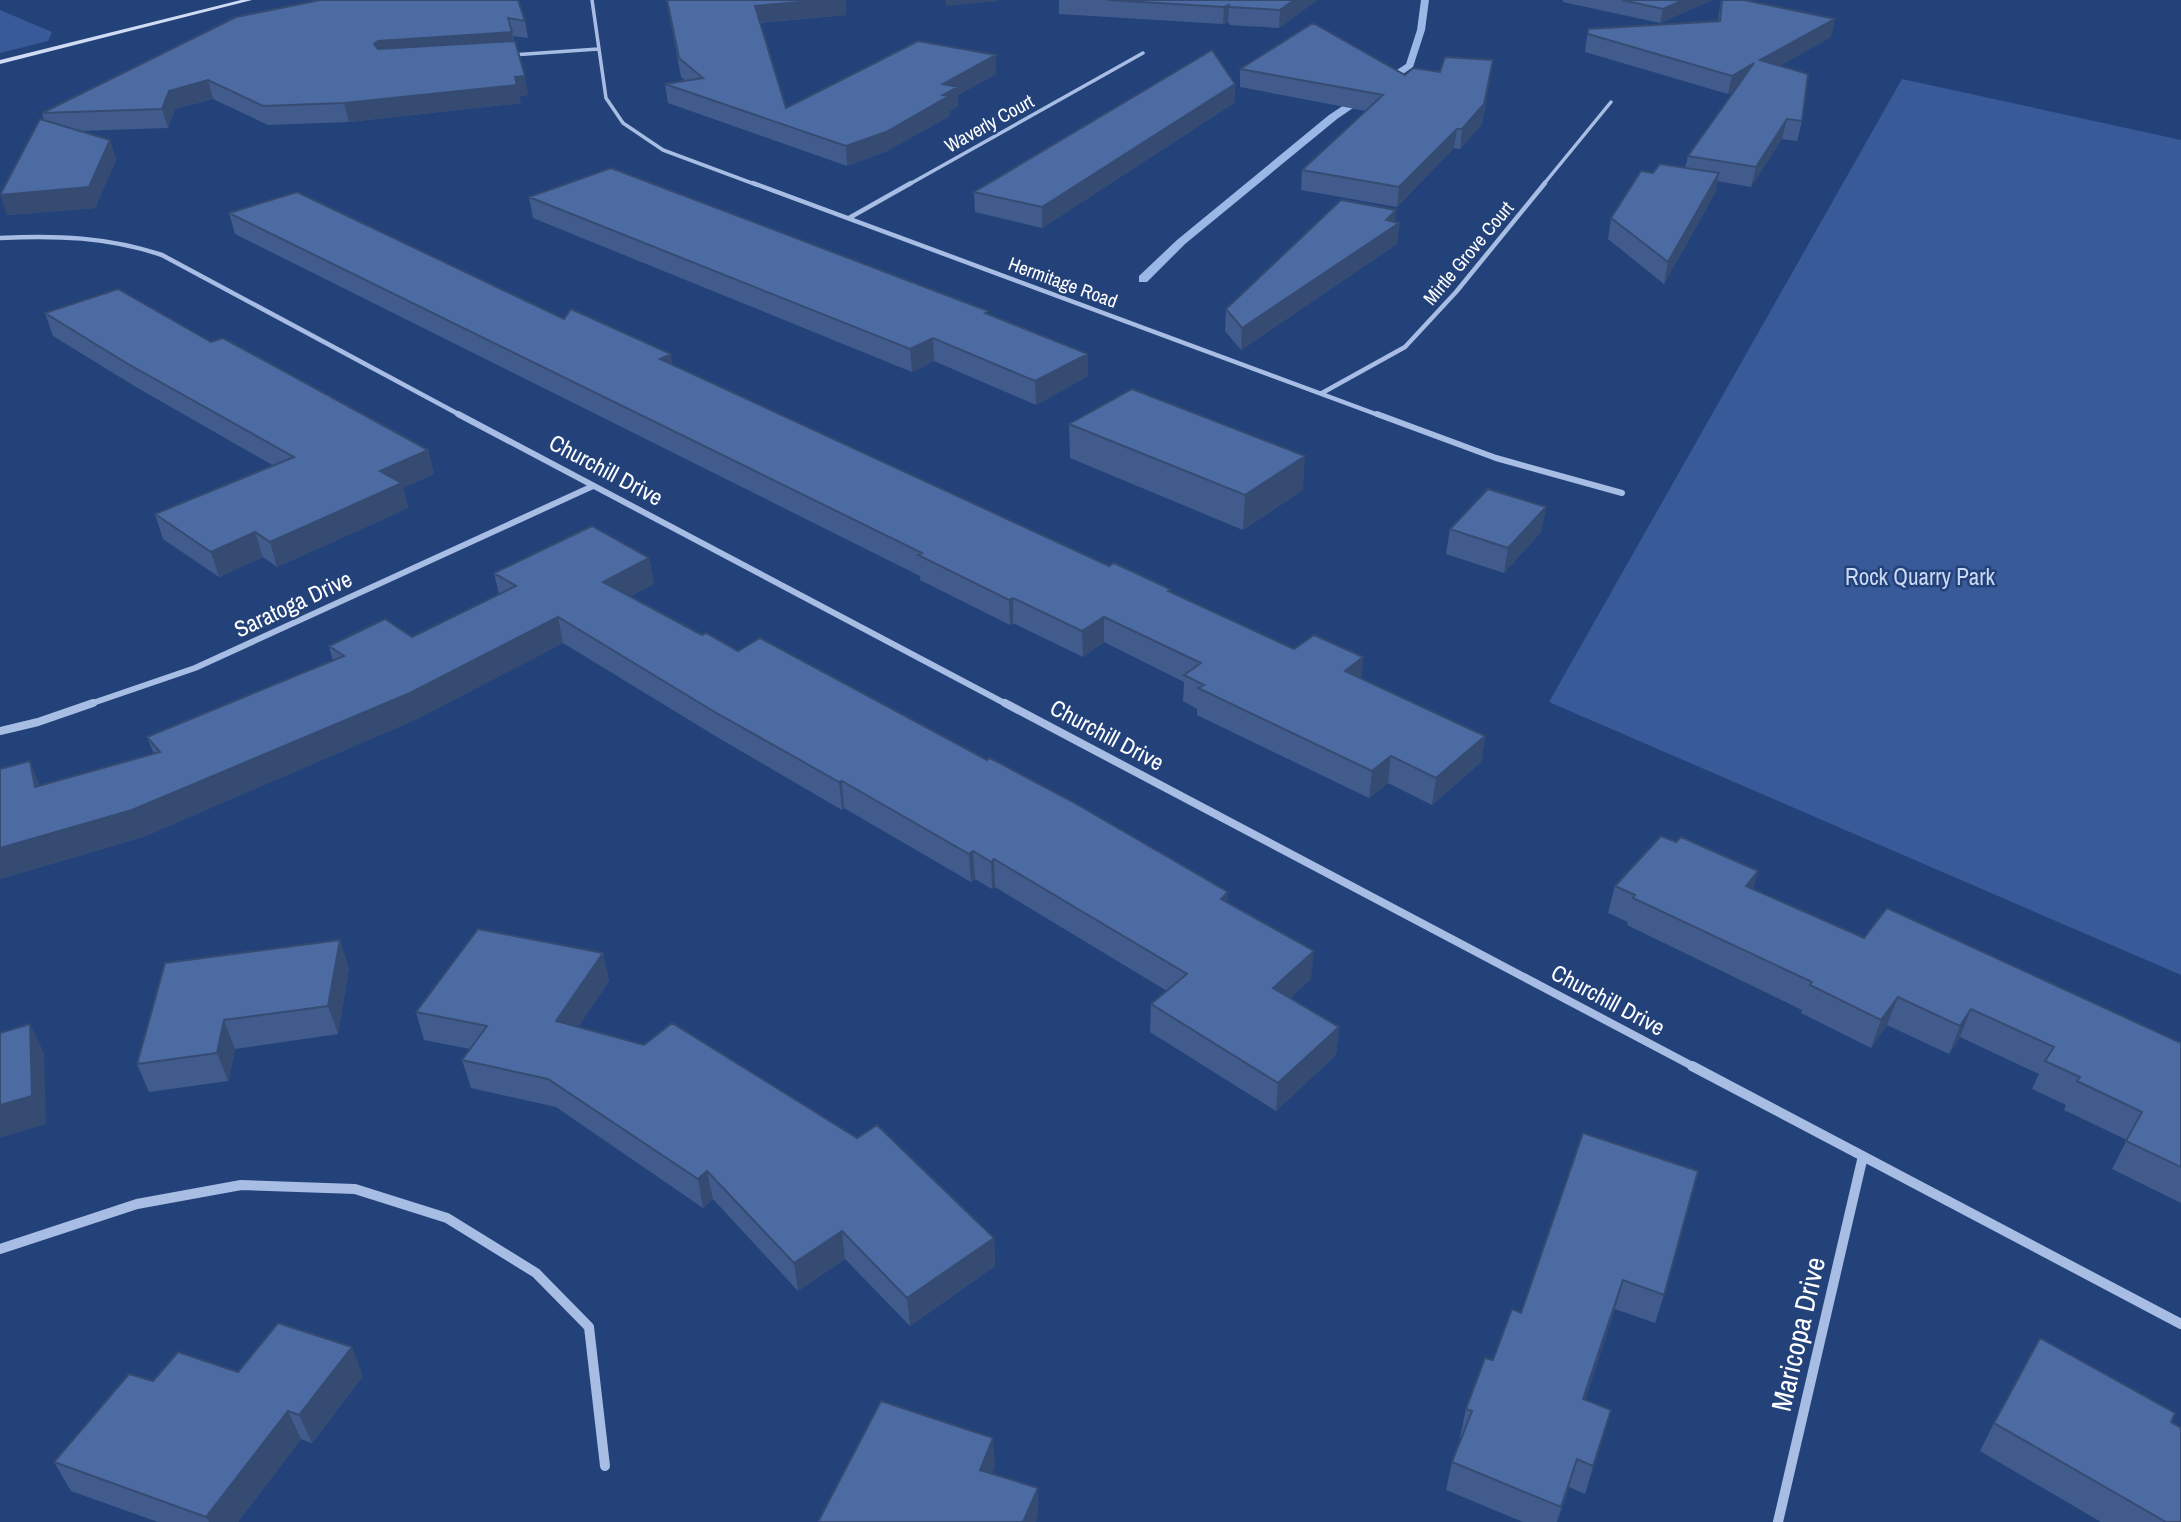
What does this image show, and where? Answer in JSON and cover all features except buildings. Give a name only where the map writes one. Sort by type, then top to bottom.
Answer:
[{"type":"street","points":[[0,62],[249,0]]},
{"type":"street","name":"Hermitage Road","points":[[592,0],[606,98],[623,123],[663,150],[1496,458],[1622,493]]},
{"type":"street","points":[[503,55],[598,49]]},
{"type":"street","name":"Waverly Court","points":[[849,218],[1143,53]]},
{"type":"street","name":"Mirtle Grove Court","points":[[1322,393],[1405,347],[1456,292],[1611,102]]},
{"type":"street","name":"Churchill Drive","points":[[0,238],[54,235],[98,237],[133,244],[162,255],[593,486],[2181,1324]]},
{"type":"street","name":"Saratoga Drive","points":[[0,731],[37,722],[195,668],[593,486]]},
{"type":"street","name":"Maricopa Drive","points":[[1778,1522],[1863,1156]]},
{"type":"street","points":[[0,1249],[136,1204],[241,1185],[355,1189],[447,1218],[536,1273],[589,1327],[605,1466]]},
{"type":"green space","points":[[0,10],[52,32],[48,41],[0,53]]},
{"type":"green space","name":"Rock Quarry Park","points":[[1902,79],[2181,140],[2181,975],[1549,702]]},
{"type":"waterway","points":[[1143,279],[1181,242],[1333,117],[1410,65],[1421,30],[1425,0]]}]
